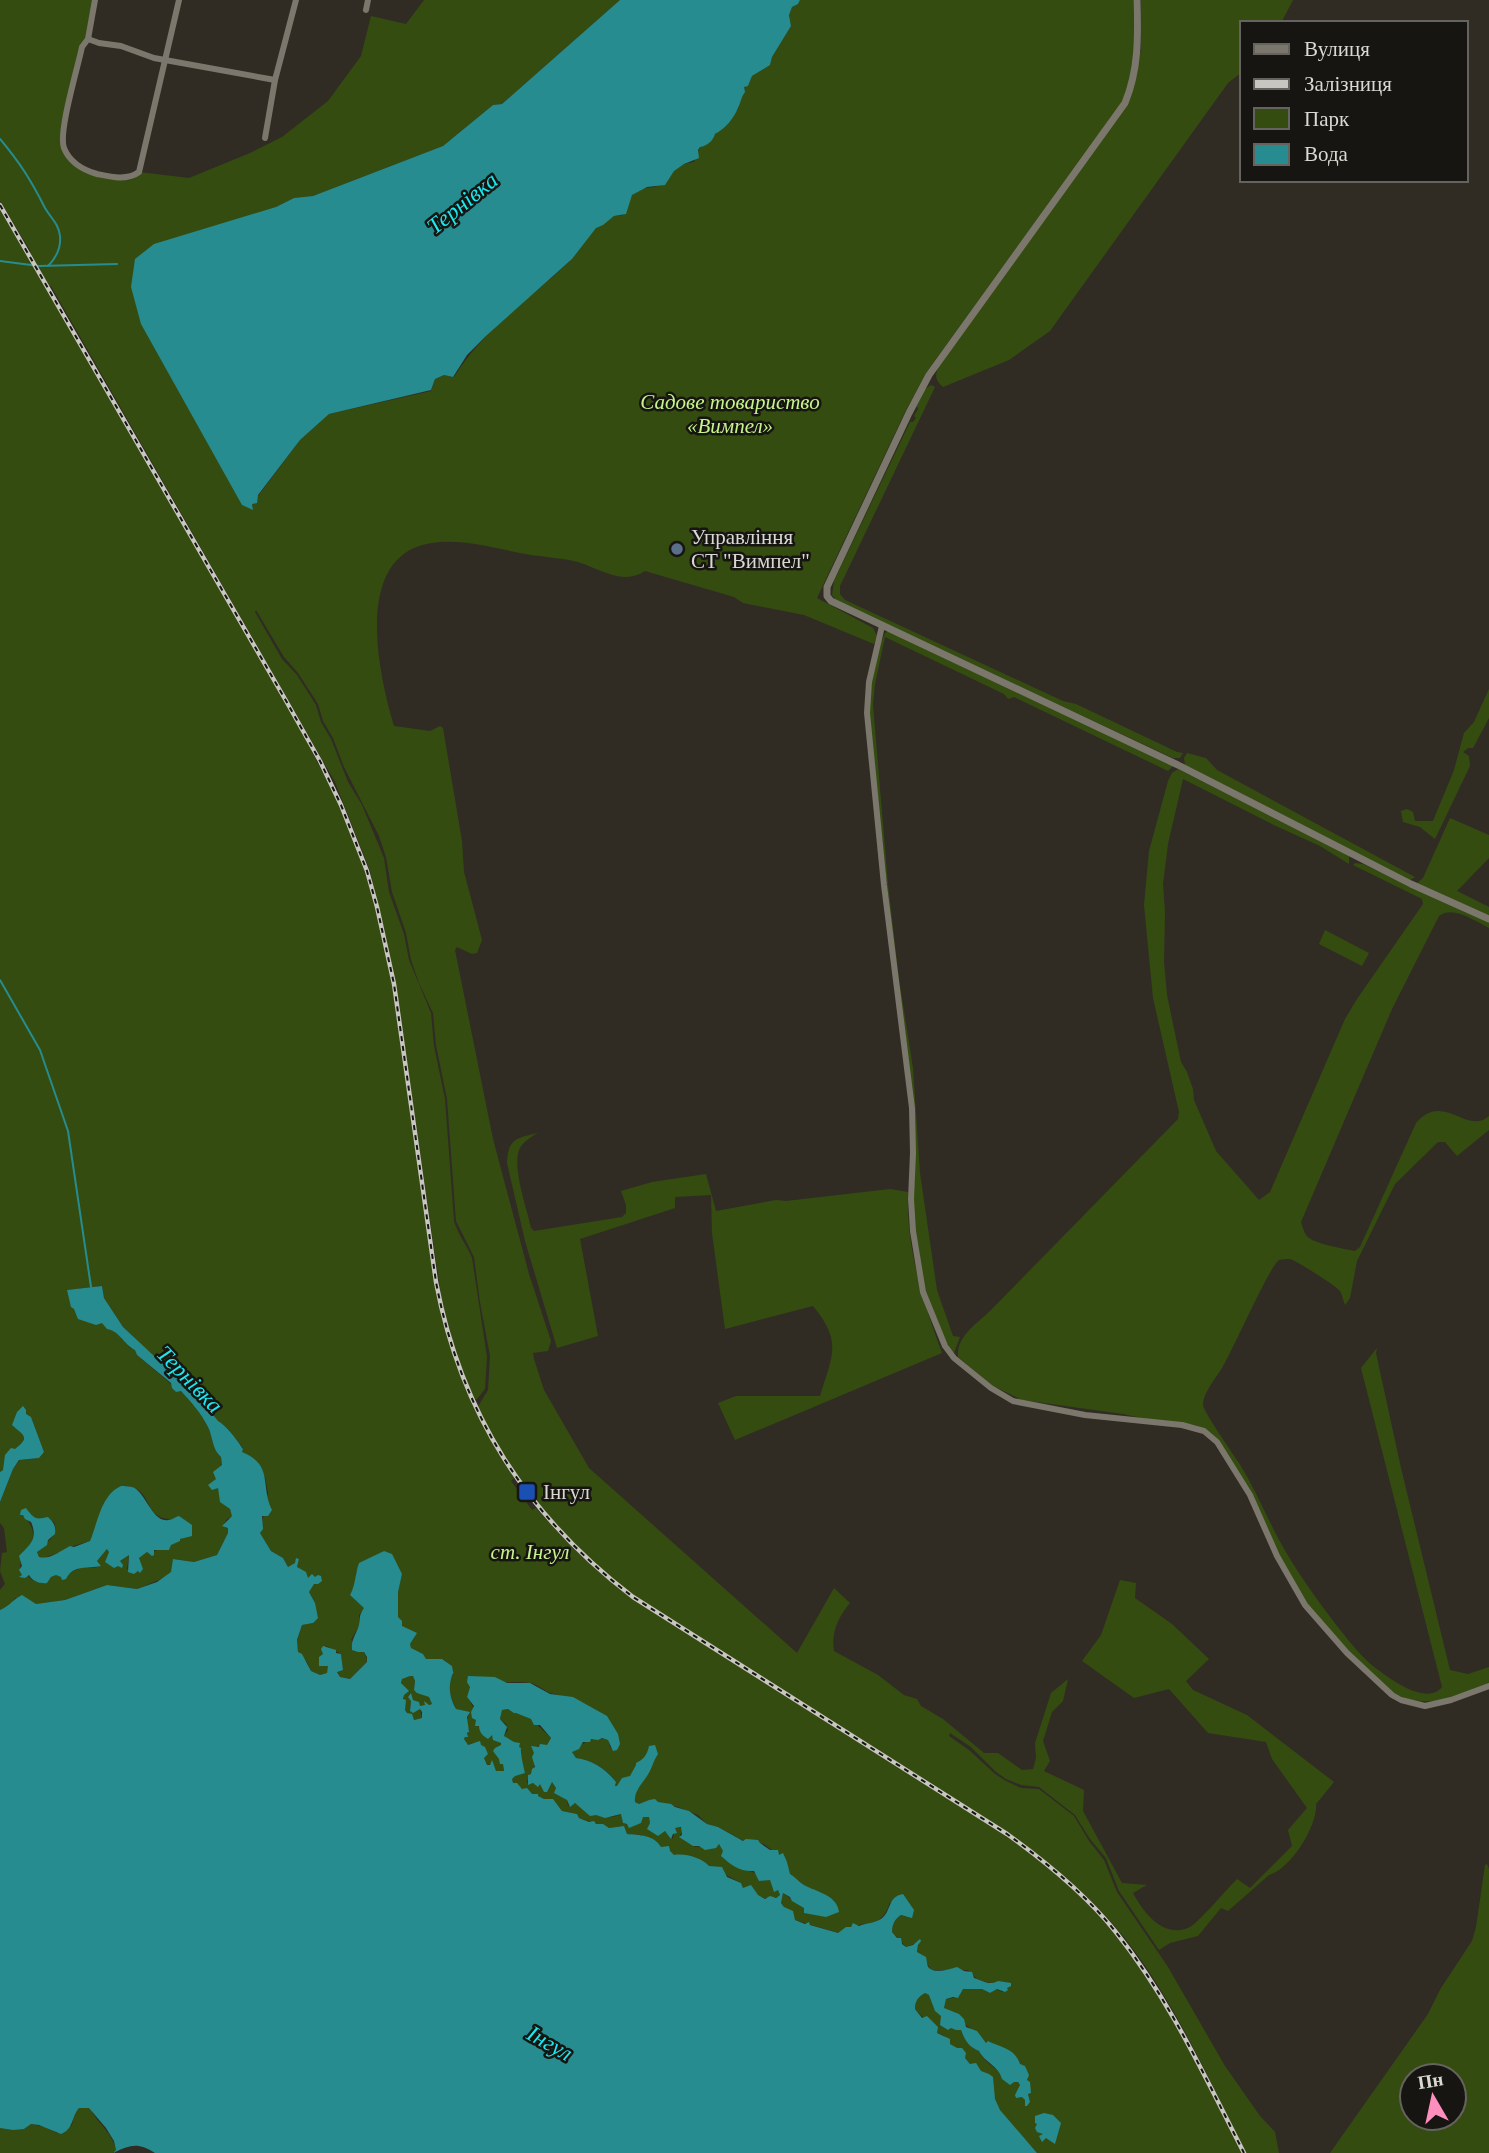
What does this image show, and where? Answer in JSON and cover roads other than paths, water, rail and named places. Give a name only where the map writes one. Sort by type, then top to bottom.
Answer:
[{"type":"street","points":[[94,0],[88,39],[82,47],[62,145],[81,169],[118,178],[132,177],[139,172],[179,0]]},
{"type":"street","points":[[265,138],[275,80],[296,0]]},
{"type":"street","points":[[366,10],[368,0]]},
{"type":"street","points":[[1137,0],[1137,60],[1125,103],[929,375],[827,587],[827,596],[831,601],[882,626],[1178,765],[1411,884],[1489,919]]},
{"type":"street","points":[[88,39],[121,46],[154,58],[275,80]]},
{"type":"street","points":[[882,626],[869,682],[867,713],[884,885],[912,1108],[913,1231],[923,1292],[945,1346],[954,1358],[991,1388],[1013,1401],[1086,1415],[1195,1427],[1211,1435],[1250,1495],[1277,1556],[1305,1605],[1347,1653],[1392,1695],[1425,1706],[1489,1686]]},
{"type":"water","points":[[620,0],[800,0],[792,7],[789,15],[791,26],[770,65],[752,76],[748,86],[744,87],[745,92],[734,116],[709,143],[700,147],[699,158],[674,171],[665,185],[647,187],[632,195],[626,214],[614,216],[596,228],[572,259],[467,355],[453,377],[444,375],[435,379],[431,390],[329,414],[300,440],[258,495],[257,503],[252,504],[253,510],[242,505],[141,324],[131,287],[135,259],[154,244],[276,207],[294,198],[313,196],[443,146],[493,105],[502,104]]},
{"type":"water","points":[[102,1286],[104,1298],[123,1327],[184,1384],[189,1385],[235,1438],[243,1449],[242,1452],[258,1463],[272,1510],[268,1516],[262,1516],[263,1529],[260,1533],[271,1551],[283,1558],[288,1567],[295,1563],[296,1558],[299,1559],[297,1567],[306,1572],[308,1578],[312,1574],[315,1577],[321,1576],[322,1581],[314,1584],[309,1592],[318,1618],[313,1623],[302,1625],[297,1640],[298,1652],[302,1654],[311,1671],[320,1675],[327,1673],[328,1666],[319,1666],[323,1646],[341,1654],[343,1670],[337,1672],[340,1677],[350,1679],[367,1662],[364,1652],[352,1650],[364,1608],[350,1595],[359,1563],[384,1551],[392,1554],[402,1574],[398,1592],[398,1617],[402,1626],[417,1633],[410,1644],[411,1648],[423,1654],[426,1659],[442,1659],[452,1666],[450,1694],[453,1702],[456,1709],[470,1712],[467,1717],[468,1737],[464,1739],[468,1745],[480,1741],[488,1754],[484,1758],[487,1765],[490,1765],[492,1760],[496,1771],[504,1771],[503,1764],[500,1764],[493,1751],[501,1743],[493,1740],[492,1735],[486,1738],[479,1726],[475,1726],[476,1720],[472,1718],[471,1712],[474,1706],[467,1697],[470,1687],[468,1676],[495,1677],[507,1683],[530,1683],[550,1694],[573,1697],[607,1716],[618,1734],[620,1744],[617,1750],[613,1751],[608,1740],[591,1739],[572,1752],[576,1758],[603,1769],[617,1786],[622,1778],[630,1776],[649,1746],[655,1745],[658,1754],[637,1791],[635,1802],[639,1804],[655,1799],[671,1804],[743,1841],[758,1840],[770,1850],[778,1850],[779,1855],[783,1853],[790,1874],[804,1885],[830,1898],[839,1912],[826,1917],[804,1913],[804,1908],[783,1893],[781,1903],[793,1911],[795,1920],[805,1924],[809,1922],[810,1925],[838,1933],[851,1927],[853,1923],[859,1926],[881,1919],[894,1898],[903,1894],[914,1910],[912,1918],[901,1915],[894,1922],[892,1932],[897,1938],[901,1938],[906,1947],[920,1939],[917,1952],[926,1957],[929,1968],[939,1971],[957,1967],[972,1972],[974,1978],[986,1982],[1011,1983],[1005,1992],[997,1989],[990,1993],[982,1989],[963,1989],[958,1998],[946,1999],[944,2008],[959,2014],[966,2027],[977,2031],[986,2043],[988,2041],[1008,2050],[1025,2066],[1031,2093],[1028,2094],[1030,2102],[1027,2106],[1022,2097],[1016,2098],[1020,2085],[1018,2082],[1010,2085],[1002,2079],[995,2067],[968,2043],[961,2030],[948,2030],[940,2025],[941,2016],[935,2011],[929,1995],[925,1993],[919,1998],[915,2009],[922,2018],[927,2016],[938,2027],[937,2033],[950,2039],[950,2044],[962,2048],[970,2064],[976,2063],[981,2071],[993,2077],[995,2099],[1000,2110],[1037,2153],[155,2153],[144,2147],[134,2146],[113,2153],[116,2150],[114,2141],[89,2108],[79,2108],[68,2129],[61,2134],[31,2124],[24,2129],[0,2128],[0,1610],[22,1595],[36,1604],[65,1600],[107,1585],[137,1589],[157,1582],[171,1572],[173,1559],[194,1562],[217,1555],[228,1533],[228,1528],[222,1526],[232,1516],[230,1509],[220,1502],[218,1488],[212,1490],[208,1485],[216,1479],[213,1472],[222,1465],[208,1427],[199,1412],[181,1391],[176,1392],[171,1383],[137,1355],[115,1332],[102,1323],[96,1325],[78,1319],[71,1307],[67,1290]],"holes":[[[413,1676],[415,1681],[414,1690],[429,1697],[432,1704],[424,1701],[425,1705],[420,1706],[419,1702],[413,1700],[411,1693],[408,1697],[411,1701],[410,1711],[413,1713],[420,1709],[422,1712],[422,1718],[414,1720],[412,1714],[405,1710],[406,1700],[403,1699],[409,1691],[401,1683],[402,1679]],[[508,1709],[531,1719],[534,1725],[540,1725],[551,1738],[547,1745],[531,1746],[535,1767],[528,1775],[528,1785],[533,1783],[538,1787],[540,1784],[544,1792],[547,1792],[552,1782],[556,1788],[554,1793],[567,1800],[570,1807],[575,1803],[590,1816],[605,1818],[621,1814],[623,1823],[629,1828],[641,1823],[643,1817],[649,1817],[647,1829],[658,1836],[665,1831],[671,1839],[673,1834],[677,1833],[675,1828],[681,1827],[682,1835],[679,1837],[705,1850],[716,1848],[719,1844],[723,1851],[721,1856],[740,1869],[754,1871],[759,1881],[770,1880],[774,1892],[778,1890],[780,1895],[765,1899],[758,1895],[751,1885],[743,1888],[741,1883],[727,1877],[722,1867],[709,1866],[688,1855],[674,1855],[669,1846],[661,1847],[651,1838],[627,1834],[624,1826],[609,1828],[579,1818],[577,1814],[562,1811],[553,1799],[544,1799],[513,1783],[515,1776],[525,1773],[520,1743],[504,1736],[507,1727],[500,1719],[502,1710]]]},
{"type":"water","points":[[23,1406],[26,1414],[31,1417],[44,1452],[39,1458],[19,1460],[0,1502],[0,1472],[3,1470],[5,1455],[24,1439],[12,1425],[17,1412]]},
{"type":"water","points":[[121,1486],[137,1489],[162,1520],[179,1516],[192,1525],[192,1536],[180,1539],[171,1545],[169,1550],[154,1550],[152,1556],[147,1552],[139,1558],[143,1569],[140,1573],[128,1572],[129,1555],[120,1561],[122,1568],[114,1568],[105,1562],[109,1552],[107,1549],[97,1561],[101,1566],[77,1569],[66,1579],[62,1580],[56,1575],[44,1583],[29,1575],[25,1578],[19,1577],[22,1575],[19,1570],[22,1566],[19,1556],[34,1534],[31,1522],[20,1515],[21,1510],[26,1508],[36,1518],[48,1517],[53,1523],[55,1534],[48,1540],[47,1545],[37,1552],[39,1557],[47,1557],[70,1546],[90,1541],[105,1502],[114,1490]]},
{"type":"water","points":[[1044,2113],[1053,2115],[1061,2123],[1055,2144],[1046,2138],[1042,2142],[1039,2136],[1043,2134],[1035,2128],[1035,2116]]},
{"type":"waterway","points":[[0,139],[25,172],[58,228],[59,248],[48,266]]},
{"type":"waterway","name":"Тернівка","points":[[0,261],[39,266],[117,264]]},
{"type":"waterway","name":"Тернівка","points":[[0,980],[40,1050],[68,1131],[91,1287]]},
{"type":"railway","points":[[0,205],[285,699],[341,805],[367,871],[394,984],[436,1282],[447,1330],[462,1376],[504,1459],[531,1497],[561,1532],[595,1566],[633,1597],[1007,1834],[1078,1891],[1115,1931],[1152,1983],[1185,2039],[1244,2153]]},
{"type":"place","name":"Управління СТ \"Вимпел\"","points":[[677,549]]},
{"type":"place","name":"Інгул","points":[[527,1492]]},
{"type":"park label","name":"Садове товариство «Вимпел»","points":[[730,414]]},
{"type":"park label","name":"ст. Інгул","points":[[530,1552]]}]
